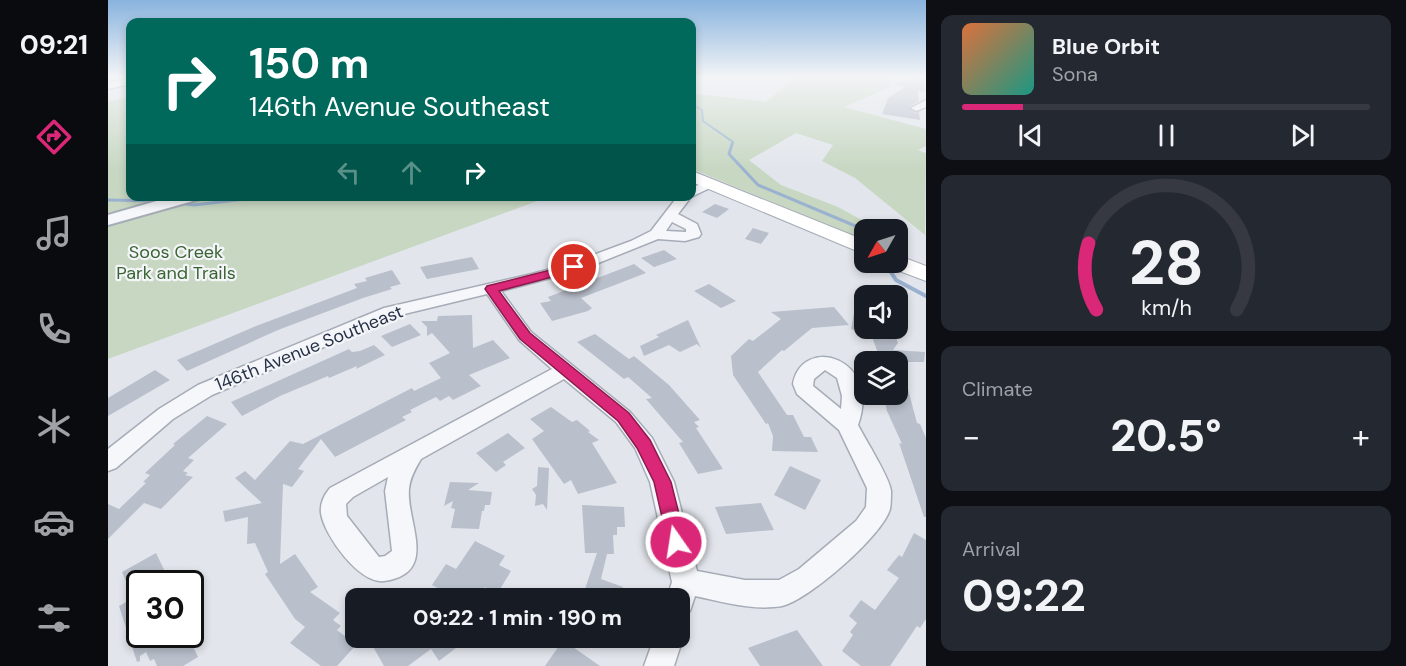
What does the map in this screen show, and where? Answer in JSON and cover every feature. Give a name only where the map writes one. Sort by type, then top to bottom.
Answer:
[{"type":"main road","points":[[696,178],[854,244]]},
{"type":"main road","points":[[908,267],[926,274]]},
{"type":"street","points":[[696,191],[710,183]]},
{"type":"street","points":[[108,220],[176,201]]},
{"type":"street","name":"146th Avenue Southeast","points":[[108,462],[165,414],[205,390],[390,312],[574,267],[656,234],[682,201]]},
{"type":"street","points":[[656,234],[685,237],[694,234],[692,227],[672,216]]},
{"type":"street","points":[[491,289],[525,336],[623,417],[644,444],[662,482],[681,588]]},
{"type":"street","points":[[413,452],[400,476],[397,491],[405,554],[401,560],[387,568],[377,568],[368,564],[335,517],[335,499],[357,483],[413,452],[567,369]]},
{"type":"street","points":[[690,592],[782,593],[809,578],[865,530],[878,509],[879,488],[847,425]]},
{"type":"street","points":[[659,666],[665,648]]},
{"type":"green space","name":"Soos Creek Park and Trails","points":[[108,108],[126,108],[126,201],[537,201],[108,359]]},
{"type":"green space","points":[[696,108],[848,108],[926,129],[926,146],[918,150],[926,153],[925,235],[855,178],[822,161],[833,145],[796,133],[749,160],[781,185],[838,207],[860,219],[854,219],[854,236],[696,171]]},
{"type":"building","points":[[884,108],[910,108],[915,113],[919,112],[920,120],[882,114]]},
{"type":"building","points":[[715,204],[729,209],[717,218],[702,212]]},
{"type":"building","points":[[753,228],[769,233],[761,244],[745,239]]},
{"type":"building","points":[[664,250],[677,259],[654,267],[641,258]]},
{"type":"building","points":[[472,257],[479,269],[427,279],[420,267]]},
{"type":"building","points":[[634,264],[646,273],[581,298],[592,308],[588,311],[552,321],[540,303],[551,301],[548,297]]},
{"type":"building","points":[[392,270],[401,284],[390,287],[392,289],[278,330],[187,371],[177,360],[256,326],[357,288],[354,284],[367,281],[365,278]]},
{"type":"building","points":[[709,284],[736,301],[721,308],[694,291]]},
{"type":"building","points":[[834,307],[849,325],[812,328],[784,351],[782,350],[758,372],[787,415],[793,415],[804,437],[811,437],[818,452],[772,451],[773,436],[768,423],[766,424],[733,375],[731,356],[749,339],[753,341],[781,319],[771,312]]},
{"type":"building","points":[[854,313],[854,330],[851,329]]},
{"type":"building","points":[[472,315],[473,348],[493,340],[510,358],[469,375],[481,386],[453,400],[449,396],[440,401],[436,397],[410,410],[412,412],[402,417],[406,420],[335,457],[321,439],[298,469],[304,471],[292,487],[283,484],[280,564],[295,554],[318,587],[310,592],[340,613],[333,620],[341,626],[337,630],[345,636],[345,648],[353,648],[337,666],[321,666],[290,643],[305,627],[295,619],[265,574],[268,572],[255,543],[247,544],[248,517],[225,522],[223,511],[262,503],[235,478],[245,471],[255,480],[290,441],[303,444],[412,388],[414,391],[441,378],[429,363],[450,353],[432,333],[427,336],[427,327],[421,321],[437,321],[438,316]]},
{"type":"building","points":[[688,320],[701,348],[697,344],[680,352],[669,345],[644,356],[640,346],[659,337],[656,335]]},
{"type":"building","points":[[410,324],[421,335],[392,347],[381,336]]},
{"type":"building","points":[[595,334],[629,359],[634,356],[669,385],[700,420],[694,422],[699,427],[696,428],[723,469],[698,474],[679,443],[683,442],[646,399],[652,398],[628,377],[624,379],[577,342]]},
{"type":"building","points":[[873,339],[896,339],[898,343],[893,350],[925,352],[924,362],[908,362],[908,351],[877,351]]},
{"type":"building","points":[[374,345],[385,355],[356,369],[357,366],[280,396],[242,416],[231,402],[349,349],[352,352],[360,351]]},
{"type":"building","points":[[155,370],[170,380],[108,416],[108,398]]},
{"type":"building","points":[[908,389],[917,423],[920,424],[926,438],[926,517],[924,517],[899,443],[902,444],[886,405],[908,405]]},
{"type":"building","points":[[551,407],[572,422],[577,420],[599,440],[592,443],[617,483],[578,494],[571,480],[564,484],[532,439],[544,431],[530,419]]},
{"type":"building","points":[[207,416],[227,424],[188,458],[194,460],[183,471],[188,473],[185,475],[193,477],[161,509],[144,503],[108,539],[108,504],[119,509],[146,483],[143,482],[150,475],[145,473],[175,445],[173,444]]},
{"type":"building","points":[[508,433],[525,448],[503,462],[506,465],[496,472],[476,453]]},
{"type":"building","points":[[790,466],[821,480],[805,510],[774,495]]},
{"type":"building","points":[[538,467],[549,468],[547,510],[543,504],[535,506],[536,495],[532,489],[537,486]]},
{"type":"building","points":[[450,482],[479,483],[468,490],[492,492],[490,505],[485,505],[482,511],[479,529],[451,528],[455,509],[451,508],[453,501],[444,506]]},
{"type":"building","points":[[761,503],[774,530],[726,534],[715,507]]},
{"type":"building","points":[[582,505],[624,507],[625,527],[617,527],[617,535],[613,535],[614,554],[607,554],[601,579],[623,588],[585,588],[597,553],[585,553]]},
{"type":"building","points":[[914,533],[926,540],[926,619],[920,628],[917,626],[890,666],[861,666],[842,651],[853,635],[850,632],[857,623],[849,616],[861,600],[875,610],[899,578],[887,570],[899,555],[902,557]]},
{"type":"building","points":[[475,541],[505,556],[499,565],[511,571],[501,588],[438,588],[432,585],[446,564],[456,569]]},
{"type":"building","points":[[156,553],[164,570],[126,570],[126,581],[122,572]]},
{"type":"building","points":[[126,602],[126,628],[119,606]]},
{"type":"building","points":[[797,630],[823,666],[760,666],[748,648]]},
{"type":"building","points":[[132,648],[194,648],[198,657],[183,666],[157,666],[154,659],[150,661],[146,652],[137,662]]},
{"type":"building","points":[[374,648],[456,648],[439,661],[431,649],[408,666],[384,666]]},
{"type":"building","points":[[557,648],[574,648],[600,666],[545,666]]},
{"type":"waterway","points":[[699,108],[702,110],[703,121],[733,142],[732,146]]},
{"type":"waterway","points":[[732,144],[729,154],[758,185],[854,225]]},
{"type":"waterway","points":[[108,200],[126,200]]},
{"type":"waterway","points":[[179,203],[194,205],[228,201]]},
{"type":"waterway","points":[[891,273],[896,280],[926,296]]},
{"type":"route","points":[[574,267],[491,289],[525,336],[623,417],[644,444],[662,482],[676,542]]}]
